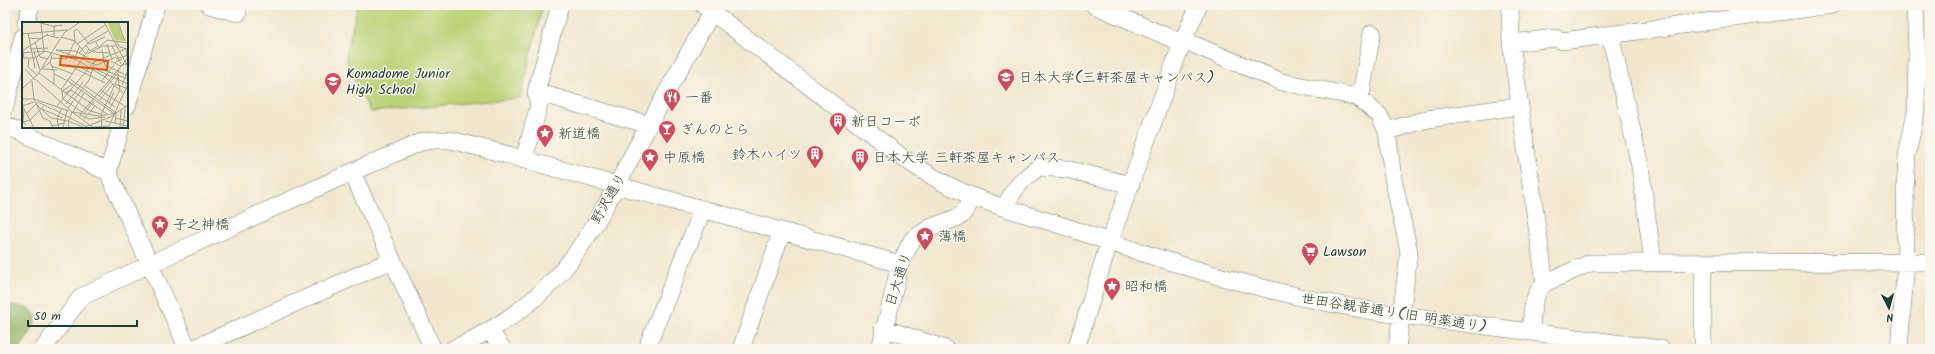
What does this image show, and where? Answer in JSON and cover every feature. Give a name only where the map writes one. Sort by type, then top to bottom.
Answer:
[{"type":"street","points":[[26,22],[31,5]]},
{"type":"street","points":[[128,103],[156,5]]},
{"type":"street","points":[[209,5],[238,13]]},
{"type":"street","points":[[524,160],[539,105],[536,92],[560,5]]},
{"type":"street","points":[[1094,5],[1282,82],[1357,97],[1379,115],[1387,131],[1393,178],[1409,252],[1397,349]]},
{"type":"street","points":[[1076,349],[1110,243],[1183,42],[1199,5]]},
{"type":"street","points":[[1510,5],[1511,43],[1545,284]]},
{"type":"street","points":[[1511,43],[1554,38],[1563,41],[1832,5]]},
{"type":"street","points":[[1899,349],[1906,262],[1905,190],[1907,155],[1923,112],[1917,54],[1916,5]]},
{"type":"street","name":"野沢通り","points":[[453,349],[489,330],[547,287],[568,262],[617,186],[710,7]]},
{"type":"street","name":"世田谷観音通り(旧 明薬通り)","points":[[710,7],[903,158],[938,180],[974,196],[1110,243],[1257,288],[1346,307],[1402,316],[1661,349]]},
{"type":"street","points":[[1360,100],[1372,33]]},
{"type":"street","points":[[1610,34],[1640,166],[1653,262]]},
{"type":"street","points":[[5,107],[22,41]]},
{"type":"street","points":[[536,92],[649,125]]},
{"type":"street","points":[[1387,131],[1428,120],[1512,107]]},
{"type":"street","points":[[5,125],[108,172]]},
{"type":"street","points":[[121,128],[108,172],[188,349]]},
{"type":"street","points":[[43,349],[81,297],[352,172],[421,142],[434,140],[450,140],[900,264]]},
{"type":"street","points":[[1006,207],[1012,191],[1039,167],[1066,169],[1131,185]]},
{"type":"street","points":[[352,172],[434,349]]},
{"type":"street","name":"日大通り","points":[[880,349],[883,328],[900,264],[912,240],[930,228],[961,216],[974,196]]},
{"type":"street","points":[[649,342],[702,209]]},
{"type":"street","points":[[741,349],[782,231]]},
{"type":"street","points":[[192,349],[392,260]]},
{"type":"street","points":[[1530,332],[1533,302],[1538,290],[1545,284],[1590,263],[1930,262]]},
{"type":"street","points":[[1703,263],[1703,349]]},
{"type":"street","points":[[883,328],[946,349]]},
{"type":"street","points":[[489,330],[503,349]]},
{"type":"green space","points":[[358,5],[543,5],[520,98],[370,112],[348,67],[346,54]]},
{"type":"green space","points":[[5,303],[31,309],[37,318],[30,334],[19,349],[5,349]]},
{"type":"place","name":"日本大学(三軒茶屋キャンパス)","points":[[1006,92]]},
{"type":"place","name":"Komadome Junior High School","points":[[333,96]]},
{"type":"place","name":"一番","points":[[672,112]]},
{"type":"place","name":"新日コーポ","points":[[838,136]]},
{"type":"place","name":"ぎんのとら","points":[[667,144]]},
{"type":"place","name":"新道橋","points":[[545,148]]},
{"type":"place","name":"鈴木ハイツ","points":[[815,169]]},
{"type":"place","name":"中原橋","points":[[650,172]]},
{"type":"place","name":"日本大学 三軒茶屋キャンパス","points":[[860,172]]},
{"type":"place","name":"子之神橋","points":[[160,239]]},
{"type":"place","name":"薄橋","points":[[925,251]]},
{"type":"place","name":"Lawson","points":[[1310,266]]},
{"type":"place","name":"昭和橋","points":[[1112,301]]}]
